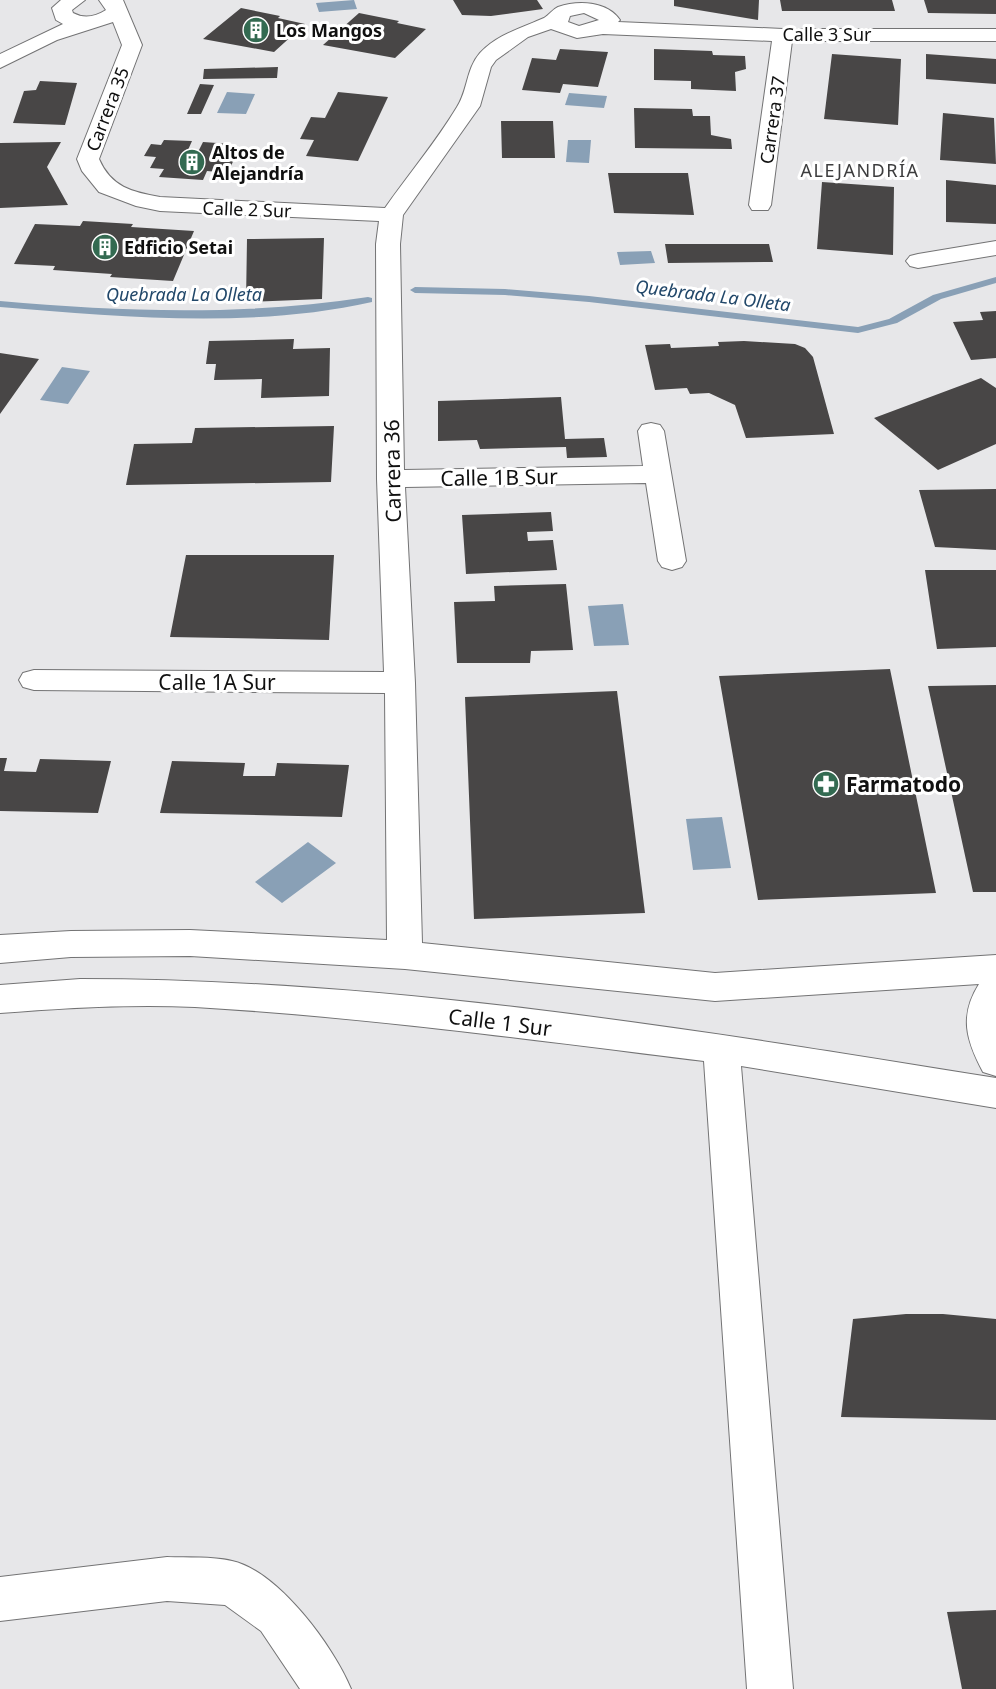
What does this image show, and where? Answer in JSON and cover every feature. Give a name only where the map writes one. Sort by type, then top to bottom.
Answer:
[{"type":"street","name":"Carrera 35","points":[[67,5],[91,22],[117,8],[132,45],[88,159],[93,174],[105,188]]},
{"type":"street","points":[[0,42],[67,5]]},
{"type":"street","points":[[560,24],[560,13],[600,11]]},
{"type":"street","name":"Calle 3 Sur","points":[[560,24],[591,32],[600,11],[658,29],[783,35],[996,35]]},
{"type":"street","points":[[0,62],[50,36],[91,22]]},
{"type":"street","name":"Carrera 36","points":[[405,955],[400,684],[391,479],[388,244],[391,215],[469,106],[481,66],[489,56],[521,33],[560,24]]},
{"type":"street","name":"Carrera 37","points":[[760,205],[783,35]]},
{"type":"street","name":"Calle 2 Sur","points":[[105,188],[126,198],[160,204],[391,215]]},
{"type":"street","points":[[918,261],[996,248]]},
{"type":"street","points":[[651,431],[672,561]]},
{"type":"street","name":"Calle 1B Sur","points":[[391,479],[658,474]]},
{"type":"street","name":"Calle 1A Sur","points":[[34,680],[400,684]]},
{"type":"street","points":[[0,949],[71,944],[190,943],[405,955],[715,987],[996,969]]},
{"type":"street","points":[[996,987],[986,999],[981,1022],[987,1046],[996,1061]]},
{"type":"street","name":"Calle 1 Sur","points":[[0,999],[80,993],[193,993],[411,1011],[721,1048],[996,1093]]},
{"type":"street","points":[[721,1048],[770,1689]]},
{"type":"street","points":[[0,1599],[167,1579],[232,1583],[277,1615],[328,1689]]},
{"type":"water","points":[[354,0],[357,9],[319,12],[316,3]]},
{"type":"water","points":[[227,92],[255,94],[246,114],[217,113]]},
{"type":"water","points":[[569,93],[607,96],[604,108],[565,105]]},
{"type":"water","points":[[568,140],[591,140],[589,163],[566,162]]},
{"type":"water","points":[[651,251],[655,263],[620,265],[617,252]]},
{"type":"water","points":[[62,367],[90,371],[68,404],[40,400]]},
{"type":"water","points":[[623,604],[629,645],[594,646],[588,606]]},
{"type":"water","points":[[722,817],[731,868],[693,870],[686,819]]},
{"type":"water","points":[[308,842],[336,863],[282,903],[255,882]]},
{"type":"building","points":[[453,0],[537,0],[543,9],[491,16],[462,15]]},
{"type":"building","points":[[674,0],[759,0],[758,20],[674,6]]},
{"type":"building","points":[[780,0],[892,0],[895,11],[782,11]]},
{"type":"building","points":[[924,0],[996,0],[996,14],[928,13]]},
{"type":"building","name":"Los Mangos","points":[[241,8],[305,24],[274,52],[203,39]]},
{"type":"building","points":[[359,13],[426,29],[395,58],[323,45]]},
{"type":"building","points":[[560,49],[608,52],[598,87],[563,84],[560,93],[522,90],[532,58],[556,60]]},
{"type":"building","points":[[654,49],[712,51],[713,55],[745,56],[746,69],[735,72],[736,91],[691,89],[691,81],[654,80]]},
{"type":"building","points":[[832,54],[901,59],[898,125],[824,119]]},
{"type":"building","points":[[926,54],[996,59],[996,84],[926,79]]},
{"type":"building","points":[[278,67],[277,78],[203,79],[204,69]]},
{"type":"building","points":[[40,81],[77,83],[65,125],[13,123],[24,91],[36,90]]},
{"type":"building","points":[[200,84],[214,85],[201,114],[187,114]]},
{"type":"building","points":[[338,92],[388,97],[358,161],[306,156],[314,140],[300,139],[311,117],[325,118]]},
{"type":"building","points":[[634,108],[692,109],[693,116],[710,116],[711,135],[731,139],[732,149],[635,148]]},
{"type":"building","points":[[943,113],[994,118],[996,164],[940,160]]},
{"type":"building","points":[[501,121],[553,121],[555,158],[502,158]]},
{"type":"building","name":"Altos de Alejandría","points":[[164,140],[192,141],[188,150],[199,150],[203,142],[231,144],[229,149],[238,150],[228,173],[207,171],[203,180],[159,177],[164,169],[150,168],[156,157],[144,156],[151,144],[161,145]]},
{"type":"building","points":[[61,142],[47,167],[68,205],[0,208],[0,143]]},
{"type":"building","points":[[608,173],[688,173],[694,215],[614,213]]},
{"type":"building","points":[[946,180],[996,185],[996,224],[946,222]]},
{"type":"building","points":[[822,182],[894,187],[893,255],[817,249]]},
{"type":"building","name":"Edficio Setai","points":[[83,221],[194,231],[173,281],[110,277],[112,274],[53,270],[55,266],[14,264],[35,224],[80,226]]},
{"type":"building","points":[[324,238],[322,299],[246,302],[247,239]]},
{"type":"building","points":[[665,244],[769,244],[773,262],[668,263]]},
{"type":"building","points":[[996,311],[996,358],[971,360],[953,322],[983,320],[980,312]]},
{"type":"building","points":[[294,339],[293,349],[330,348],[329,396],[261,398],[262,379],[214,380],[216,364],[206,364],[209,341]]},
{"type":"building","points":[[718,342],[795,344],[805,348],[813,357],[834,434],[746,438],[735,405],[709,393],[690,394],[687,388],[655,390],[645,345],[670,344],[671,348],[719,346]]},
{"type":"building","points":[[0,353],[39,359],[0,414]]},
{"type":"building","points":[[981,378],[996,388],[996,444],[938,470],[874,418]]},
{"type":"building","points":[[561,397],[565,439],[604,438],[607,457],[567,458],[566,447],[480,449],[477,440],[438,441],[438,401]]},
{"type":"building","points":[[334,426],[331,482],[126,485],[134,444],[192,443],[195,428]]},
{"type":"building","points":[[996,489],[996,550],[935,547],[919,490]]},
{"type":"building","points":[[551,512],[553,531],[527,532],[528,541],[553,540],[557,570],[466,574],[462,515]]},
{"type":"building","points":[[186,555],[334,555],[329,640],[170,637]]},
{"type":"building","points":[[925,570],[996,570],[996,647],[937,649]]},
{"type":"building","points":[[566,584],[573,650],[531,651],[530,663],[457,663],[454,602],[495,601],[494,586]]},
{"type":"building","name":"Farmatodo","points":[[890,669],[936,893],[758,900],[719,676]]},
{"type":"building","points":[[996,685],[996,892],[973,892],[928,686]]},
{"type":"building","points":[[617,691],[645,913],[474,919],[465,697]]},
{"type":"building","points":[[0,758],[7,758],[4,771],[36,772],[40,759],[111,761],[98,813],[0,811]]},
{"type":"building","points":[[172,761],[245,763],[243,776],[275,776],[277,763],[349,765],[342,817],[160,813]]},
{"type":"building","points":[[906,1314],[943,1314],[996,1319],[996,1420],[841,1417],[853,1319]]},
{"type":"building","points":[[996,1610],[996,1689],[962,1689],[947,1612]]},
{"type":"waterway","name":"Quebrada La Olleta","points":[[415,290],[505,292],[589,299],[858,330],[893,321],[937,297],[996,280]]},
{"type":"waterway","name":"Quebrada La Olleta","points":[[0,304],[184,315],[277,312],[368,300]]},
{"type":"place","name":"Los Mangos","points":[[256,30]]},
{"type":"place","name":"Altos de Alejandría","points":[[192,162]]},
{"type":"place","name":"Edficio Setai","points":[[105,247]]},
{"type":"place","name":"Farmatodo","points":[[826,784]]},
{"type":"district","name":"ALEJANDRÍA","points":[[860,170]]}]
